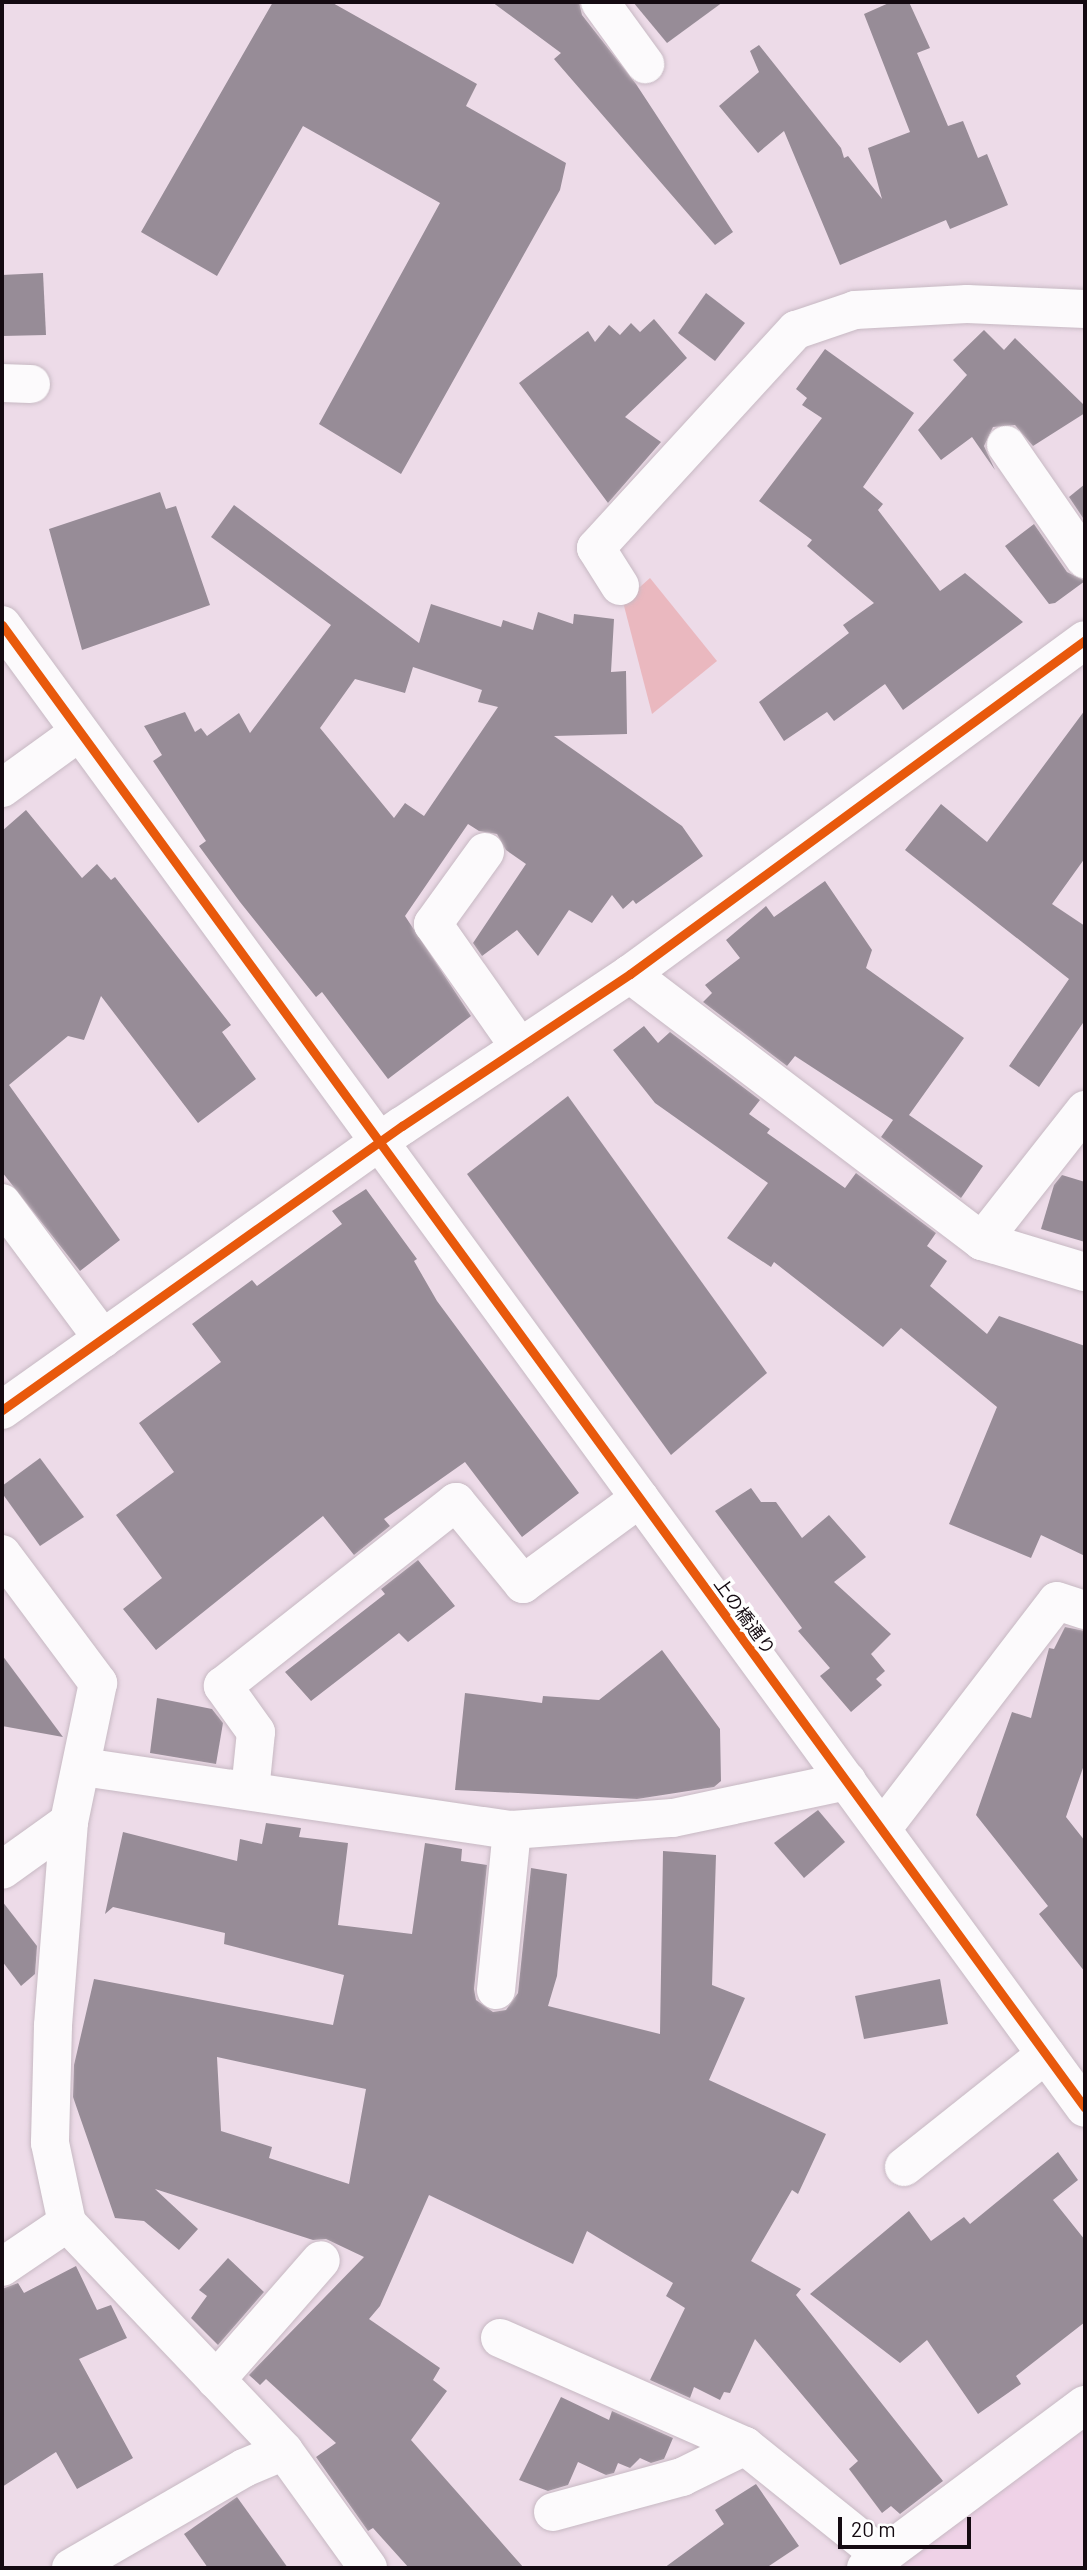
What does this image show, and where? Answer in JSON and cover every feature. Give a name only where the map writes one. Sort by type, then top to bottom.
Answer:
[{"type":"street","points":[[600,2],[646,64]]},
{"type":"street","points":[[620,586],[596,548],[796,330],[855,310],[967,304],[1085,309]]},
{"type":"street","points":[[1006,445],[1085,559]]},
{"type":"street","name":"上の橋通り","points":[[2,625],[78,733],[381,1142],[1085,2108]]},
{"type":"street","points":[[2,1410],[381,1142],[630,974],[1085,640]]},
{"type":"street","points":[[2,788],[78,733]]},
{"type":"street","points":[[485,852],[433,924],[520,1048]]},
{"type":"street","points":[[630,974],[982,1241],[1085,1272]]},
{"type":"street","points":[[982,1241],[1085,1110]]},
{"type":"street","points":[[2,1203],[103,1339]]},
{"type":"street","points":[[250,1791],[256,1732],[223,1686],[456,1502],[523,1584],[640,1498]]},
{"type":"street","points":[[2,1554],[98,1684],[83,1768],[69,1822],[53,2026],[50,2143],[67,2223],[284,2451],[368,2568]]},
{"type":"street","points":[[882,1829],[1057,1601],[1085,1610]]},
{"type":"street","points":[[83,1768],[512,1830],[673,1818],[846,1781]]},
{"type":"street","points":[[2,1870],[69,1822]]},
{"type":"street","points":[[496,1990],[512,1830]]},
{"type":"street","points":[[904,2167],[1046,2054]]},
{"type":"street","points":[[2,2267],[67,2223]]},
{"type":"street","points":[[216,2380],[321,2260]]},
{"type":"street","points":[[500,2338],[746,2446],[874,2562],[1085,2405]]},
{"type":"street","points":[[554,2512],[682,2477],[746,2446]]},
{"type":"street","points":[[71,2568],[244,2468],[284,2451]]},
{"type":"shaded area","points":[[650,578],[717,661],[652,714],[623,602]]},
{"type":"shaded area","points":[[1085,2426],[1085,2568],[892,2568]]},
{"type":"building","points":[[273,2],[331,2],[477,84],[466,106],[566,163],[560,190],[401,474],[319,424],[440,203],[303,126],[217,276],[141,232]]},
{"type":"building","points":[[492,2],[579,2],[582,15],[636,84],[733,232],[715,245],[554,59],[561,53]]},
{"type":"building","points":[[633,2],[723,2],[667,43]]},
{"type":"building","points":[[891,2],[909,2],[930,48],[917,53],[948,126],[963,121],[978,158],[987,154],[1008,205],[950,229],[946,220],[840,265],[784,131],[758,153],[719,106],[759,72],[750,51],[759,45],[841,148],[844,158],[848,156],[882,199],[868,148],[910,132],[864,14]]},
{"type":"building","points":[[43,273],[46,335],[2,336],[2,275]]},
{"type":"building","points":[[706,293],[745,323],[715,361],[678,333]]},
{"type":"building","points":[[654,319],[687,358],[625,417],[661,442],[608,503],[519,383],[588,331],[595,342],[609,325],[620,335],[631,323],[640,332]]},
{"type":"building","points":[[984,330],[1004,350],[1015,338],[1085,406],[1085,413],[1033,446],[1015,425],[993,427],[984,446],[995,470],[972,437],[941,460],[918,430],[967,375],[953,360]]},
{"type":"building","points":[[825,349],[914,413],[863,487],[883,504],[878,510],[940,591],[965,573],[1023,622],[903,710],[885,684],[834,721],[827,712],[784,741],[759,702],[849,633],[843,625],[874,603],[807,546],[812,540],[759,501],[822,418],[802,405],[807,398],[796,389]]},
{"type":"building","points":[[1085,484],[1085,521],[1069,497]]},
{"type":"building","points":[[160,492],[166,509],[176,506],[210,605],[82,650],[49,529]]},
{"type":"building","points":[[234,505],[419,643],[431,604],[501,627],[503,620],[533,630],[538,612],[573,624],[574,614],[614,619],[611,672],[626,671],[627,734],[554,736],[682,826],[703,856],[636,904],[633,900],[623,909],[612,895],[592,923],[569,910],[538,956],[517,930],[482,956],[473,943],[526,864],[506,850],[497,834],[479,831],[468,824],[405,916],[471,1016],[388,1079],[322,992],[316,997],[240,902],[199,846],[206,841],[153,761],[162,755],[144,726],[185,712],[195,732],[201,728],[207,736],[239,713],[250,733],[331,625],[211,537]],"holes":[[[413,667],[482,690],[478,702],[498,707],[424,816],[405,803],[394,818],[320,728],[355,679],[405,693]]]},
{"type":"building","points":[[1034,524],[1067,572],[1085,581],[1055,603],[1049,604],[1005,546]]},
{"type":"building","points":[[1085,710],[1085,858],[1052,904],[1085,926],[1085,1020],[1039,1087],[1009,1066],[1069,979],[905,850],[941,804],[987,842]]},
{"type":"building","points":[[26,810],[82,878],[97,864],[111,880],[115,877],[231,1025],[222,1032],[256,1079],[198,1123],[101,996],[84,1040],[68,1036],[9,1085],[120,1240],[80,1271],[2,1172],[2,831]]},
{"type":"building","points":[[825,881],[872,950],[866,968],[964,1038],[909,1115],[983,1166],[961,1198],[881,1137],[893,1120],[795,1056],[787,1066],[703,1002],[712,993],[705,985],[740,958],[726,940],[766,906],[774,917]]},
{"type":"building","points":[[644,1026],[658,1043],[670,1032],[760,1100],[749,1114],[770,1129],[767,1133],[845,1188],[856,1173],[936,1233],[927,1246],[947,1261],[930,1286],[987,1334],[999,1316],[1085,1346],[1085,1556],[1041,1535],[1031,1558],[949,1524],[997,1407],[901,1328],[883,1347],[774,1262],[771,1267],[727,1238],[768,1183],[655,1103],[613,1050]]},
{"type":"building","points":[[568,1096],[767,1373],[671,1455],[467,1174]]},
{"type":"building","points":[[1062,1175],[1085,1182],[1085,1242],[1041,1229],[1054,1185]]},
{"type":"building","points":[[366,1189],[417,1259],[414,1261],[437,1301],[579,1493],[522,1537],[465,1462],[384,1519],[390,1526],[354,1555],[323,1516],[156,1650],[123,1609],[162,1578],[116,1515],[174,1472],[139,1423],[221,1362],[192,1324],[252,1280],[257,1286],[342,1224],[332,1211]]},
{"type":"building","points":[[40,1458],[84,1517],[40,1546],[2,1493],[2,1486]]},
{"type":"building","points":[[751,1488],[761,1502],[776,1502],[802,1538],[829,1515],[866,1557],[834,1582],[891,1634],[871,1654],[885,1671],[876,1679],[882,1685],[851,1712],[820,1676],[830,1668],[798,1631],[802,1628],[715,1511]]},
{"type":"building","points":[[418,1560],[455,1606],[408,1642],[399,1633],[311,1701],[285,1672],[385,1594],[381,1589]]},
{"type":"building","points":[[1065,1627],[1085,1631],[1085,1762],[1066,1817],[1085,1841],[1085,1972],[1039,1914],[1048,1906],[976,1815],[1012,1712],[1031,1718],[1049,1648],[1054,1649]]},
{"type":"building","points":[[662,1650],[720,1729],[721,1781],[714,1787],[637,1799],[455,1790],[465,1693],[542,1703],[543,1696],[599,1700]]},
{"type":"building","points":[[2,1655],[63,1737],[2,1726]]},
{"type":"building","points":[[157,1698],[212,1709],[223,1723],[216,1764],[150,1753]]},
{"type":"building","points":[[818,1810],[845,1842],[804,1878],[774,1843]]},
{"type":"building","points":[[266,1823],[301,1828],[299,1837],[348,1843],[338,1925],[412,1934],[425,1843],[462,1849],[461,1861],[487,1865],[474,1989],[476,2000],[493,2012],[506,2010],[518,1993],[531,1868],[567,1874],[557,1976],[548,2006],[660,2034],[663,1851],[716,1855],[712,1985],[745,1998],[709,2080],[826,2134],[798,2194],[792,2190],[751,2261],[801,2289],[796,2295],[943,2481],[900,2514],[891,2506],[882,2513],[849,2469],[858,2461],[755,2339],[730,2393],[724,2392],[720,2400],[694,2387],[690,2398],[650,2380],[685,2308],[666,2296],[673,2283],[587,2231],[573,2264],[429,2195],[380,2306],[369,2319],[440,2368],[433,2380],[447,2391],[411,2440],[524,2568],[409,2568],[373,2528],[368,2531],[316,2457],[336,2443],[266,2379],[260,2385],[249,2375],[364,2257],[326,2239],[313,2240],[155,2189],[198,2229],[179,2250],[144,2221],[115,2218],[73,2097],[74,2065],[94,1979],[333,2025],[344,1975],[224,1944],[225,1933],[113,1907],[105,1914],[123,1832],[237,1861],[240,1839],[262,1844]],"holes":[[[217,2057],[366,2089],[349,2184],[269,2158],[272,2147],[221,2131]]]},
{"type":"building","points":[[2,1901],[37,1946],[35,1974],[21,1986],[2,1961]]},
{"type":"building","points":[[940,1979],[948,2024],[864,2039],[855,1996]]},
{"type":"building","points":[[1058,2152],[1078,2180],[1053,2200],[1085,2240],[1085,2322],[1016,2376],[1021,2384],[978,2414],[927,2340],[900,2363],[810,2294],[909,2211],[931,2241],[964,2217],[970,2224]]},
{"type":"building","points":[[228,2258],[264,2292],[218,2345],[191,2318],[207,2296],[199,2290]]},
{"type":"building","points":[[76,2266],[97,2310],[111,2305],[127,2338],[79,2359],[133,2458],[77,2489],[56,2452],[2,2487],[2,2289],[18,2283],[24,2293]]},
{"type":"building","points":[[561,2397],[609,2420],[612,2411],[673,2438],[664,2459],[651,2463],[640,2458],[630,2468],[618,2463],[614,2473],[606,2475],[578,2462],[568,2485],[548,2491],[519,2480]]},
{"type":"building","points":[[756,2484],[799,2546],[766,2568],[664,2568],[724,2524],[715,2510]]},
{"type":"building","points":[[237,2497],[288,2568],[208,2568],[184,2534]]},
{"type":"cycle path","points":[[2,625],[1085,2108]]},
{"type":"cycle path","points":[[2,1410],[402,1126],[630,974],[1085,640]]}]
